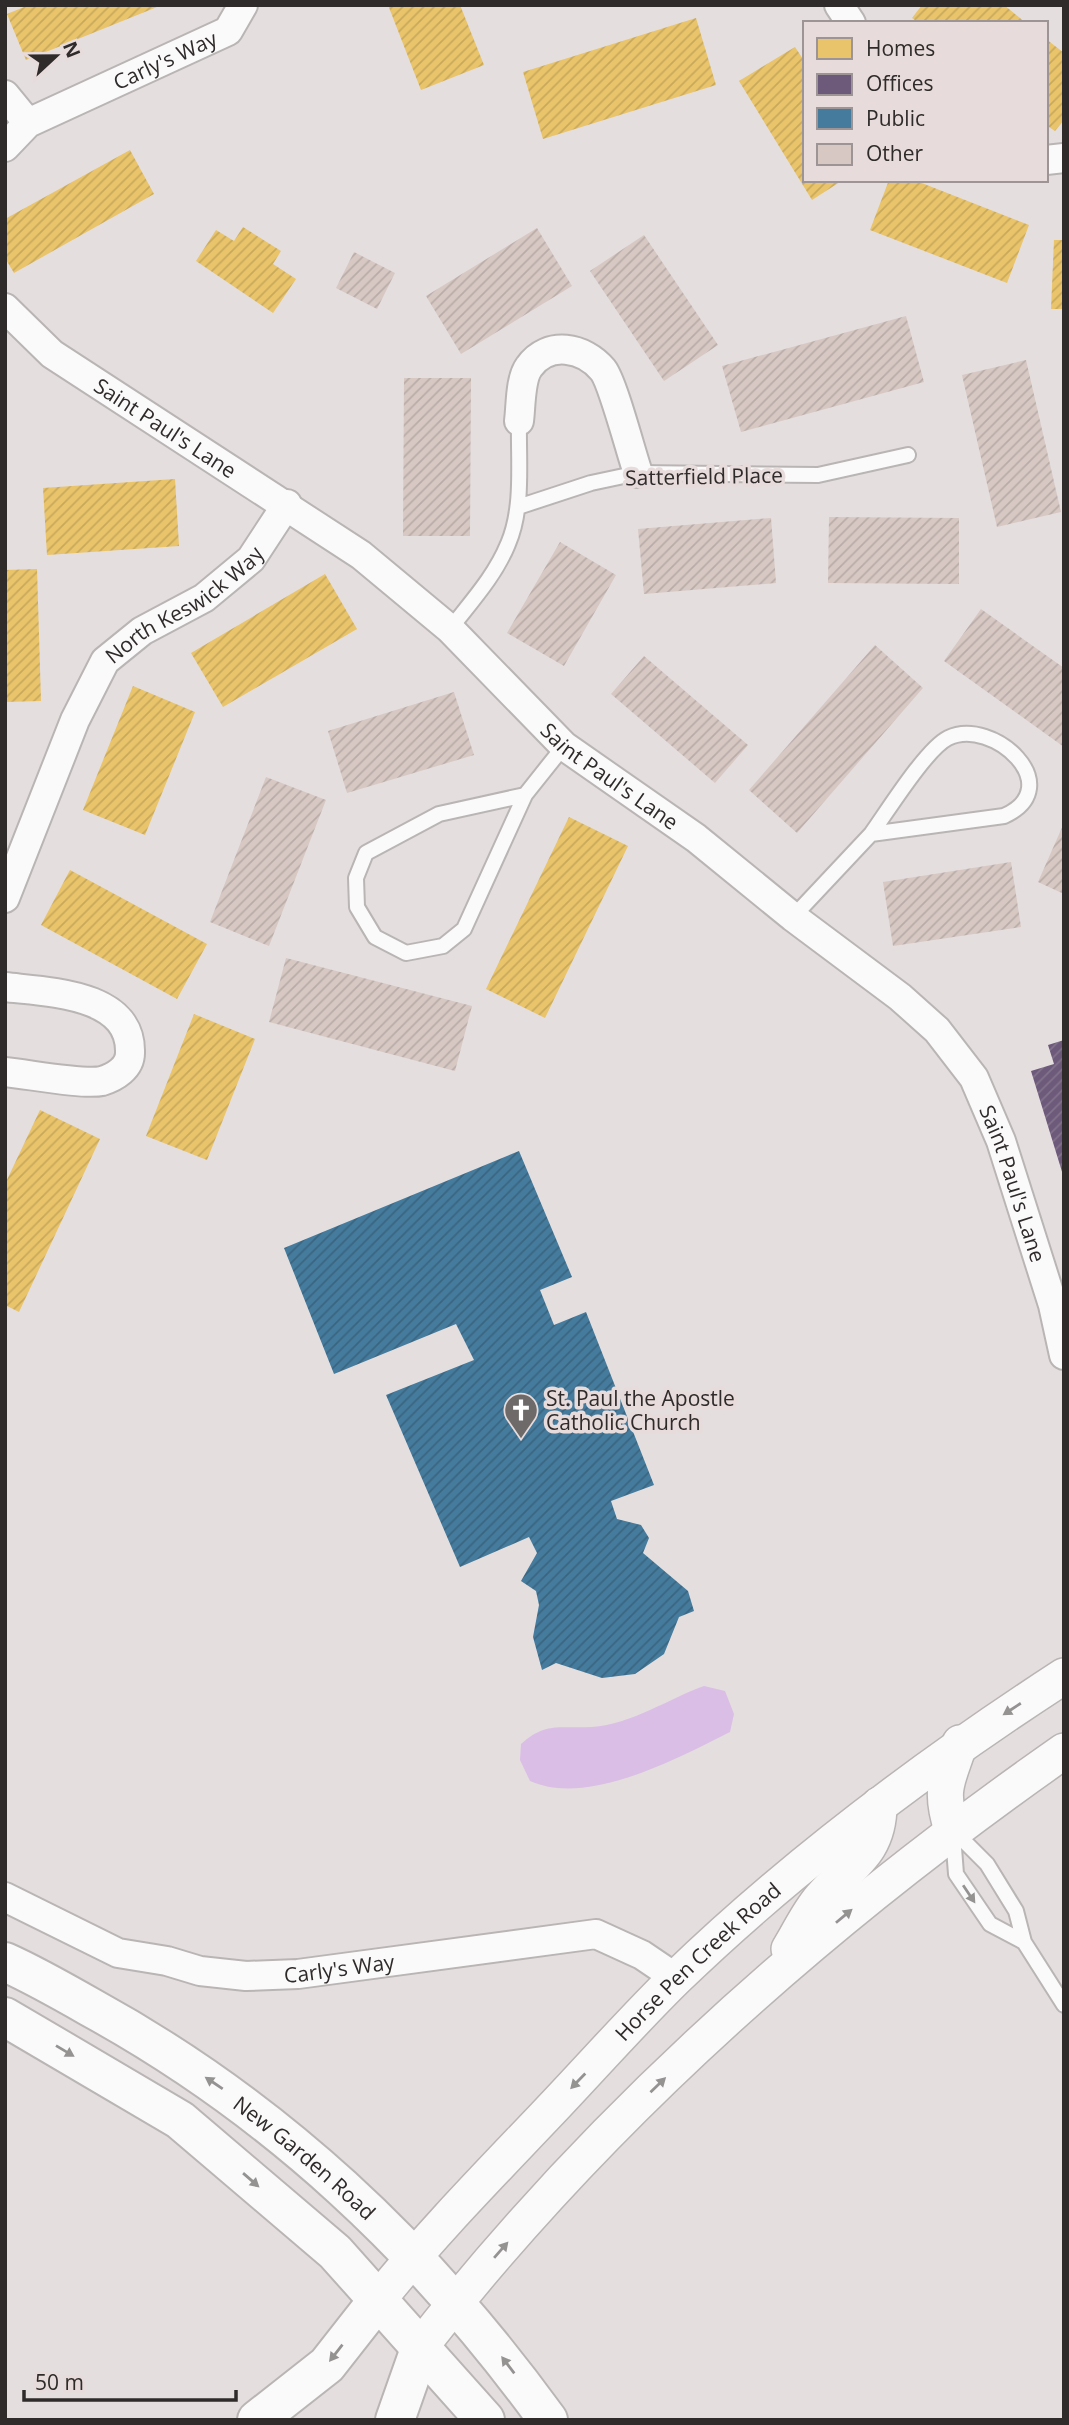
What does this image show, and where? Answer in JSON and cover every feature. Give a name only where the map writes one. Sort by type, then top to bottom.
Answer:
[{"type":"main road","name":"New Garden Road","points":[[5,1962],[150,2040],[239,2101],[314,2162],[414,2255],[456,2302],[548,2420]]},
{"type":"main road","points":[[5,2017],[180,2120],[335,2252],[485,2420]]},
{"type":"main road","points":[[257,2420],[327,2365],[378,2300]]},
{"type":"main road","points":[[395,2420],[421,2346]]},
{"type":"street","name":"Carly's Way","points":[[5,147],[28,122],[228,31],[243,5]]},
{"type":"street","points":[[839,5],[851,21]]},
{"type":"street","points":[[5,95],[28,122]]},
{"type":"street","name":"Saint Paul's Lane","points":[[5,308],[52,354],[287,504],[361,555],[450,629],[565,746],[696,838],[928,1021],[974,1078],[1001,1141],[1053,1305],[1064,1355]]},
{"type":"street","points":[[519,421],[527,369],[543,354],[564,348],[587,355],[605,372],[638,473]]},
{"type":"street","name":"North Keswick Way","points":[[5,898],[75,720],[105,661],[142,631],[204,598],[251,559],[287,504]]},
{"type":"street","points":[[5,987],[68,995],[94,1003],[115,1015],[124,1028],[130,1056],[126,1067],[114,1076],[98,1082],[5,1072]]},
{"type":"street","name":"Horse Pen Creek Road","points":[[378,2300],[414,2255],[676,1978],[798,1868],[960,1743],[1064,1675]]},
{"type":"street","points":[[952,1830],[944,1803],[945,1787],[960,1743]]},
{"type":"street","points":[[421,2346],[572,2169],[704,2040],[875,1890],[952,1830],[1064,1751]]},
{"type":"street","points":[[771,1979],[819,1900],[867,1852],[879,1824],[879,1805]]},
{"type":"street","name":"Carly's Way","points":[[5,1897],[118,1953],[167,1961],[201,1971],[246,1976],[298,1974],[596,1934],[642,1955],[676,1978]]},
{"type":"lane","points":[[450,629],[489,579],[509,543],[517,507],[519,421]]},
{"type":"lane","name":"Satterfield Place","points":[[517,507],[592,483],[638,473],[818,475],[908,455]]},
{"type":"lane","points":[[793,917],[871,834],[931,752],[947,738],[979,733],[992,738],[1026,765],[1033,777],[1028,802],[1021,809],[1004,816],[871,834]]},
{"type":"lane","points":[[524,794],[439,814],[366,853],[356,878],[357,907],[375,937],[406,953],[443,946],[464,929],[524,794],[565,746]]},
{"type":"lane","points":[[952,1830],[956,1874],[990,1924],[1024,1942]]},
{"type":"lane","points":[[952,1830],[987,1864],[1016,1911],[1024,1942],[1064,2005]]},
{"type":"shaded area","points":[[704,1686],[725,1691],[734,1714],[730,1732],[659,1766],[605,1784],[578,1788],[553,1787],[530,1781],[520,1760],[521,1744],[538,1732],[554,1728],[607,1725],[650,1710]]},
{"type":"building: Homes","points":[[29,5],[162,5],[26,60],[7,14]]},
{"type":"building: Homes","points":[[388,5],[460,5],[484,65],[421,90]]},
{"type":"building: Homes","points":[[922,5],[1004,5],[1024,21],[916,21],[912,18]]},
{"type":"building: Homes","points":[[696,18],[716,85],[543,139],[523,72]]},
{"type":"building: Homes","points":[[1048,41],[1064,53],[1064,120],[1055,131],[1048,126]]},
{"type":"building: Homes","points":[[795,47],[803,59],[803,182],[840,182],[812,200],[739,81]]},
{"type":"building: Homes","points":[[130,150],[154,194],[14,273],[5,258],[5,219]]},
{"type":"building: Homes","points":[[888,182],[919,182],[1029,225],[1007,283],[870,230]]},
{"type":"building: Homes","points":[[243,227],[281,251],[273,264],[296,279],[273,313],[196,261],[216,230],[234,241]]},
{"type":"building: Homes","points":[[1054,240],[1064,240],[1064,309],[1051,309]]},
{"type":"building: Homes","points":[[175,479],[179,546],[47,555],[43,488]]},
{"type":"building: Homes","points":[[37,569],[41,701],[5,702],[5,570]]},
{"type":"building: Homes","points":[[325,574],[357,629],[223,707],[191,653]]},
{"type":"building: Homes","points":[[133,686],[195,712],[145,835],[83,810]]},
{"type":"building: Homes","points":[[569,817],[628,846],[545,1018],[486,989]]},
{"type":"building: Homes","points":[[70,870],[207,944],[177,999],[41,925]]},
{"type":"building: Homes","points":[[194,1014],[255,1039],[207,1160],[146,1136]]},
{"type":"building: Homes","points":[[40,1110],[100,1139],[19,1312],[5,1305],[5,1184]]},
{"type":"building: Offices","points":[[1064,1040],[1063,1175],[1031,1071],[1054,1064],[1048,1045]]},
{"type":"building: Public","name":"St. Paul the Apostle Catholic Church","points":[[519,1151],[572,1277],[540,1290],[554,1325],[586,1312],[654,1485],[611,1501],[617,1519],[641,1525],[649,1538],[643,1553],[688,1591],[694,1611],[679,1617],[664,1654],[635,1674],[602,1678],[556,1663],[542,1670],[533,1637],[539,1605],[536,1591],[521,1581],[537,1553],[529,1537],[460,1567],[386,1395],[474,1360],[456,1324],[334,1374],[284,1248]]},
{"type":"building: Other","points":[[537,228],[572,286],[461,354],[426,296]]},
{"type":"building: Other","points":[[644,235],[718,345],[664,381],[590,271]]},
{"type":"building: Other","points":[[354,252],[395,273],[377,309],[336,288]]},
{"type":"building: Other","points":[[906,316],[924,382],[741,432],[722,366]]},
{"type":"building: Other","points":[[1026,360],[1061,512],[997,527],[962,375]]},
{"type":"building: Other","points":[[404,378],[471,378],[470,536],[403,536]]},
{"type":"building: Other","points":[[829,517],[959,518],[959,584],[828,583]]},
{"type":"building: Other","points":[[771,518],[776,583],[644,594],[638,529]]},
{"type":"building: Other","points":[[560,542],[616,575],[564,666],[507,633]]},
{"type":"building: Other","points":[[981,609],[1064,668],[1064,747],[944,661]]},
{"type":"building: Other","points":[[875,645],[923,688],[797,833],[749,790]]},
{"type":"building: Other","points":[[644,656],[748,745],[715,783],[611,694]]},
{"type":"building: Other","points":[[454,692],[474,755],[347,793],[328,731]]},
{"type":"building: Other","points":[[266,777],[326,800],[269,946],[210,922]]},
{"type":"building: Other","points":[[1064,823],[1064,894],[1038,882]]},
{"type":"building: Other","points":[[1011,862],[1021,927],[893,946],[883,882]]},
{"type":"building: Other","points":[[286,958],[472,1006],[455,1071],[269,1022]]},
{"type":"place","name":"St. Paul the Apostle Catholic Church","points":[[521,1440]]}]
